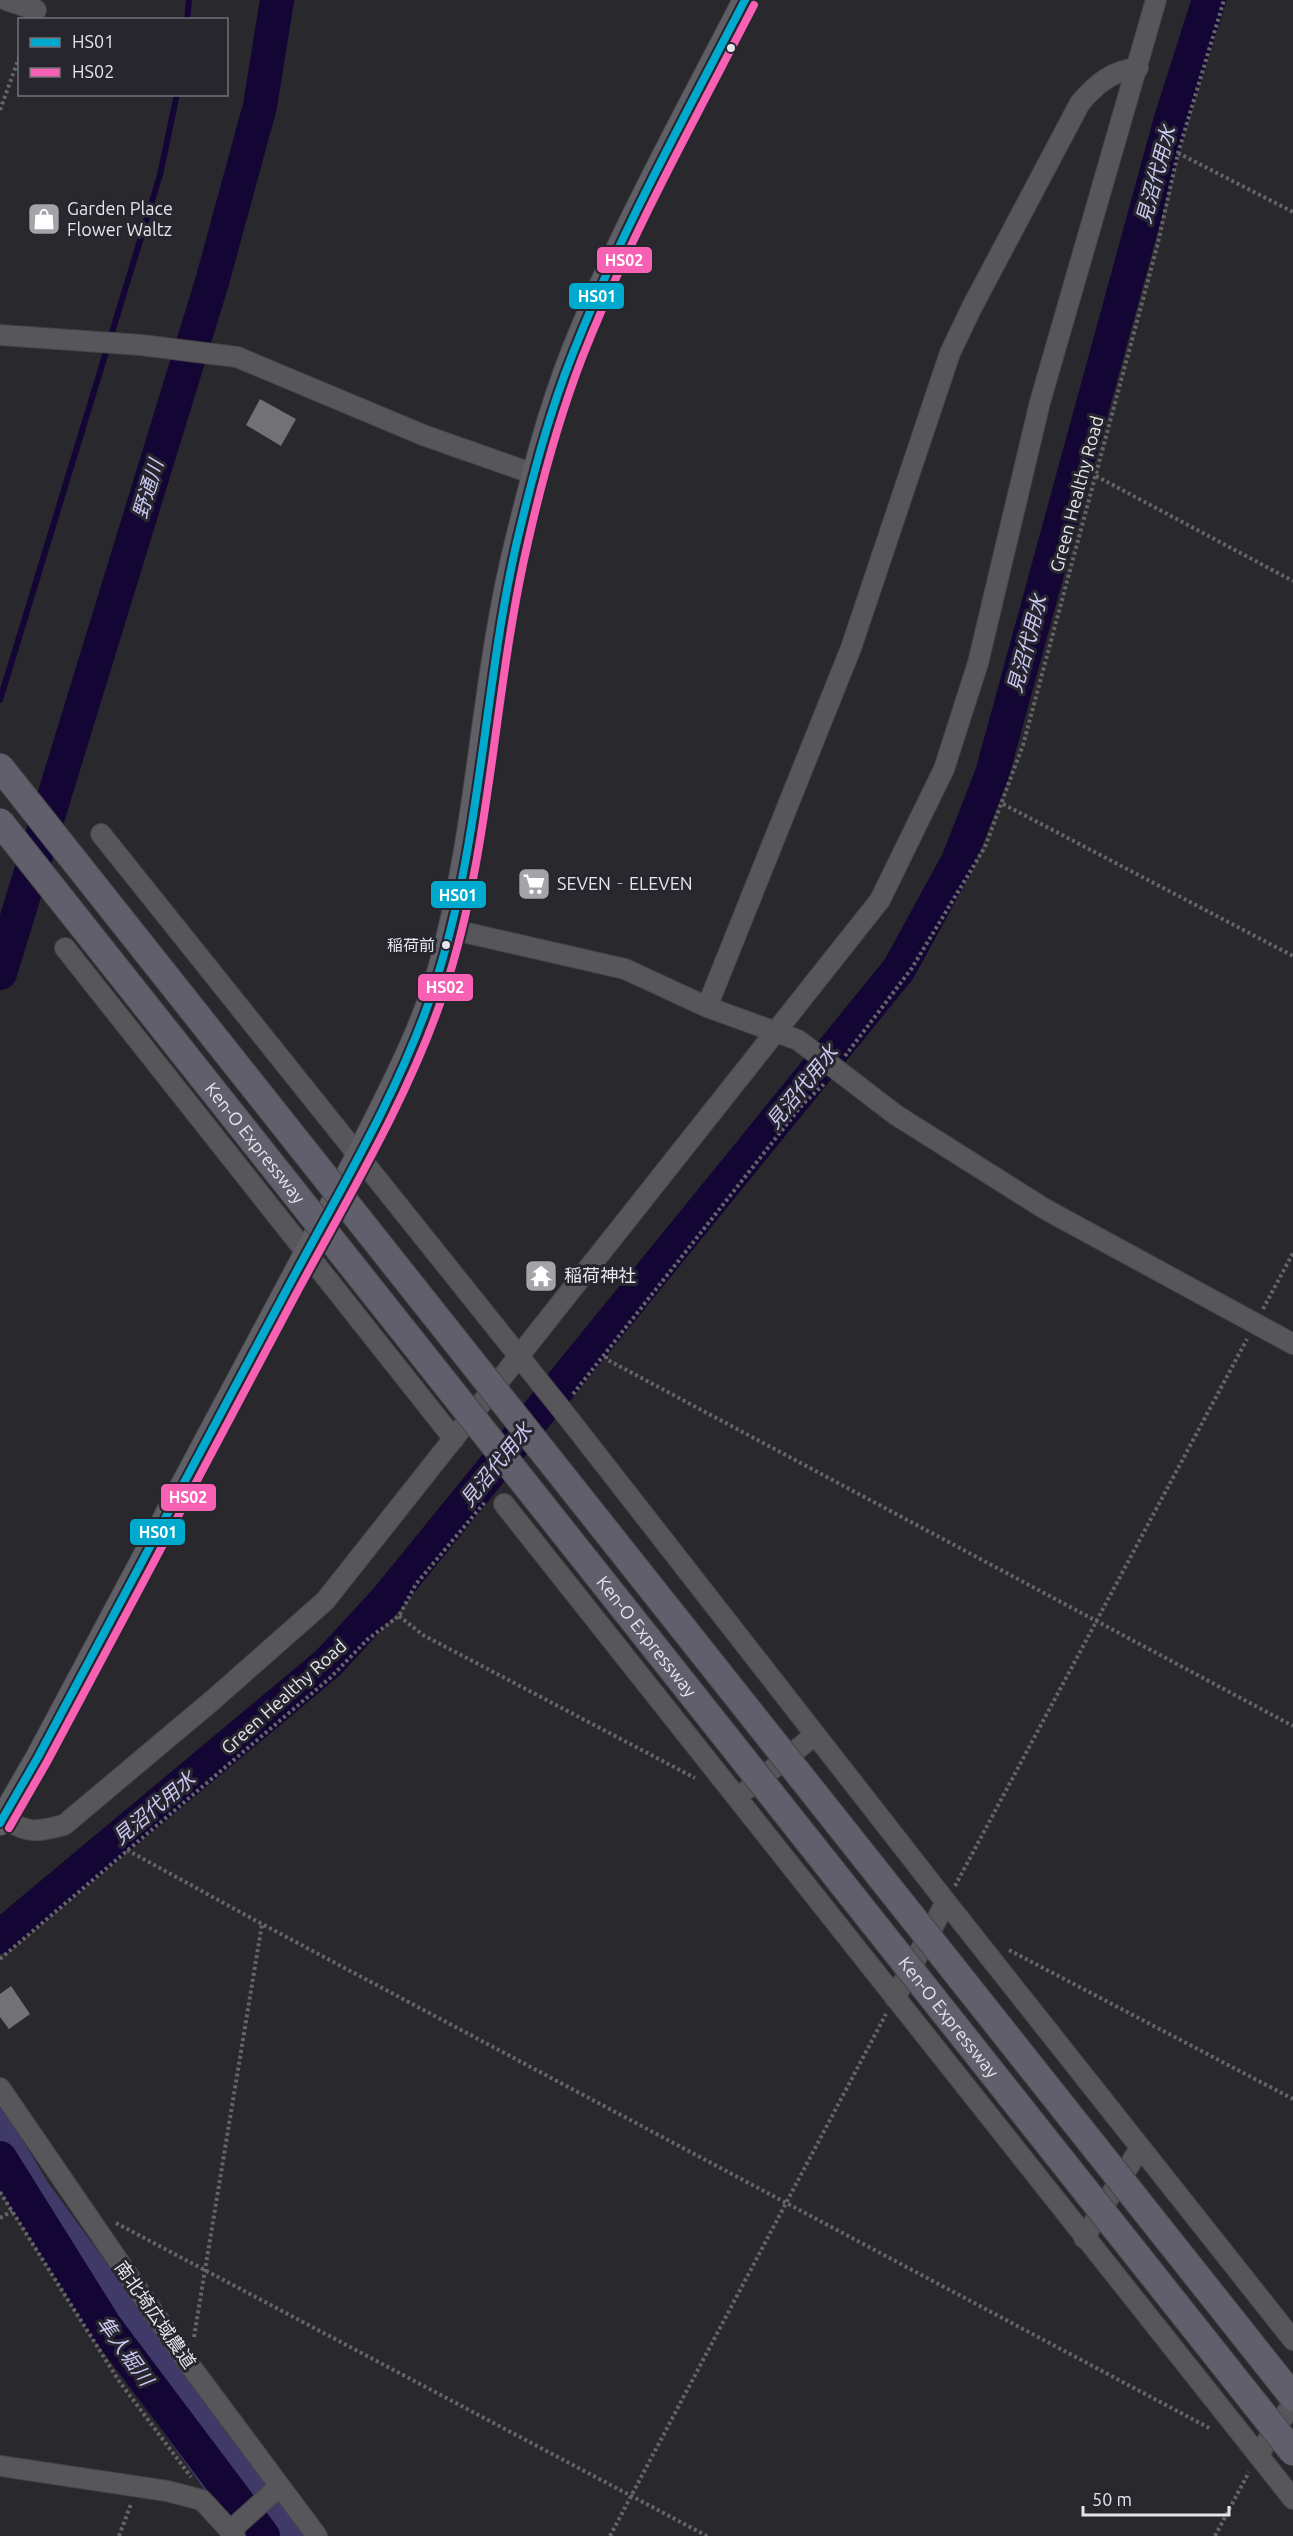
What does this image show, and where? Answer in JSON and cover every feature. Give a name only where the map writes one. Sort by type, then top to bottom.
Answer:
[{"type":"highway","name":"Ken-O Expressway","points":[[0,767],[1293,2397]]},
{"type":"highway","name":"Ken-O Expressway","points":[[0,822],[1293,2452]]},
{"type":"main road","points":[[2,1820],[44,1747],[358,1156],[402,1068],[422,1021],[439,973],[467,848],[503,602],[534,474],[571,357],[593,303],[630,225],[745,0]]},
{"type":"street","points":[[6,0],[36,10]]},
{"type":"street","points":[[2,1820],[20,1829],[37,1832],[64,1826],[325,1601],[779,1031],[880,900],[944,769],[978,663],[1040,402],[1156,0]]},
{"type":"street","points":[[707,1007],[851,648],[950,353],[1080,103],[1092,88],[1105,79],[1123,69],[1138,68]]},
{"type":"street","points":[[0,335],[141,345],[237,357],[423,435],[534,474]]},
{"type":"street","points":[[101,834],[562,1410],[985,1952],[1293,2340]]},
{"type":"street","points":[[450,929],[625,969],[707,1007],[748,1023],[779,1031],[798,1040],[896,1115],[1046,1209],[1293,1344]]},
{"type":"street","points":[[65,948],[454,1439]]},
{"type":"street","points":[[496,1502],[738,1797],[1084,2238],[1293,2499]]},
{"type":"street","points":[[738,1797],[815,1735]]},
{"type":"street","points":[[895,1998],[946,1902]]},
{"type":"street","name":"南北埼広域農道","points":[[0,2088],[189,2364],[278,2488],[317,2536]]},
{"type":"street","points":[[1084,2238],[1140,2148]]},
{"type":"street","points":[[1258,2455],[1293,2403]]},
{"type":"street","points":[[0,2466],[137,2486],[202,2500],[234,2530],[278,2488]]},
{"type":"path","name":"Green Healthy Road","points":[[570,1398],[912,968],[985,848],[1023,745],[1157,247],[1178,153],[1224,0]]},
{"type":"path","points":[[0,110],[18,60]]},
{"type":"path","points":[[1178,153],[1293,212]]},
{"type":"path","points":[[1096,476],[1293,581]]},
{"type":"path","points":[[1003,804],[1293,956]]},
{"type":"path","points":[[946,1902],[1293,1253]]},
{"type":"path","points":[[606,1355],[606,1359],[1293,1726]]},
{"type":"path","name":"Green Healthy Road","points":[[0,1959],[330,1678],[368,1639],[399,1616],[416,1584],[496,1502]]},
{"type":"path","points":[[399,1616],[423,1635],[703,1782]]},
{"type":"path","points":[[127,1850],[1215,2431],[1235,2425]]},
{"type":"path","points":[[189,2364],[262,1924]]},
{"type":"path","points":[[985,1952],[1005,1948],[1293,2099]]},
{"type":"path","points":[[610,2536],[895,1998]]},
{"type":"path","points":[[0,2192],[119,2381],[189,2475],[202,2500]]},
{"type":"path","points":[[0,2218],[12,2211]]},
{"type":"path","points":[[114,2222],[707,2536]]},
{"type":"path","points":[[1215,2536],[1258,2455]]},
{"type":"path","points":[[119,2536],[137,2486]]},
{"type":"shaded area","points":[[0,2103],[49,2184],[305,2536],[272,2536],[110,2322],[0,2144]]},
{"type":"shaded area","points":[[0,2169],[103,2332],[255,2536],[246,2536],[231,2515],[207,2493],[117,2368],[0,2183]]},
{"type":"building","points":[[260,399],[296,419],[281,446],[246,425]]},
{"type":"building","points":[[11,1986],[30,2014],[9,2029],[0,2017],[0,1994]]},
{"type":"waterway","points":[[187,18],[189,0]]},
{"type":"waterway","name":"野通川","points":[[0,973],[212,282],[260,106],[277,0]]},
{"type":"waterway","name":"見沼代用水","points":[[0,1937],[328,1663],[387,1599],[899,969],[958,861],[992,774],[1171,119],[1209,0]]},
{"type":"waterway","points":[[0,700],[160,175],[177,96]]},
{"type":"waterway","name":"隼人堀川","points":[[0,2158],[105,2326],[263,2536]]},
{"type":"transit line","name":"HS01","points":[[0,1823],[38,1757],[366,1143],[419,1029],[449,935],[462,879],[506,593],[518,537],[549,421],[573,353],[612,263],[654,174],[745,0]]},
{"type":"transit line","name":"HS02","points":[[9,1828],[47,1762],[375,1148],[395,1110],[429,1034],[459,940],[472,884],[516,598],[533,519],[558,426],[582,358],[621,268],[754,5]]},
{"type":"place","name":"Garden Place Flower Waltz","points":[[44,219]]},
{"type":"place","name":"SEVEN‐ELEVEN","points":[[534,884]]},
{"type":"place","name":"稲荷前","points":[[446,945]]},
{"type":"place","name":"稲荷神社","points":[[541,1276]]}]
